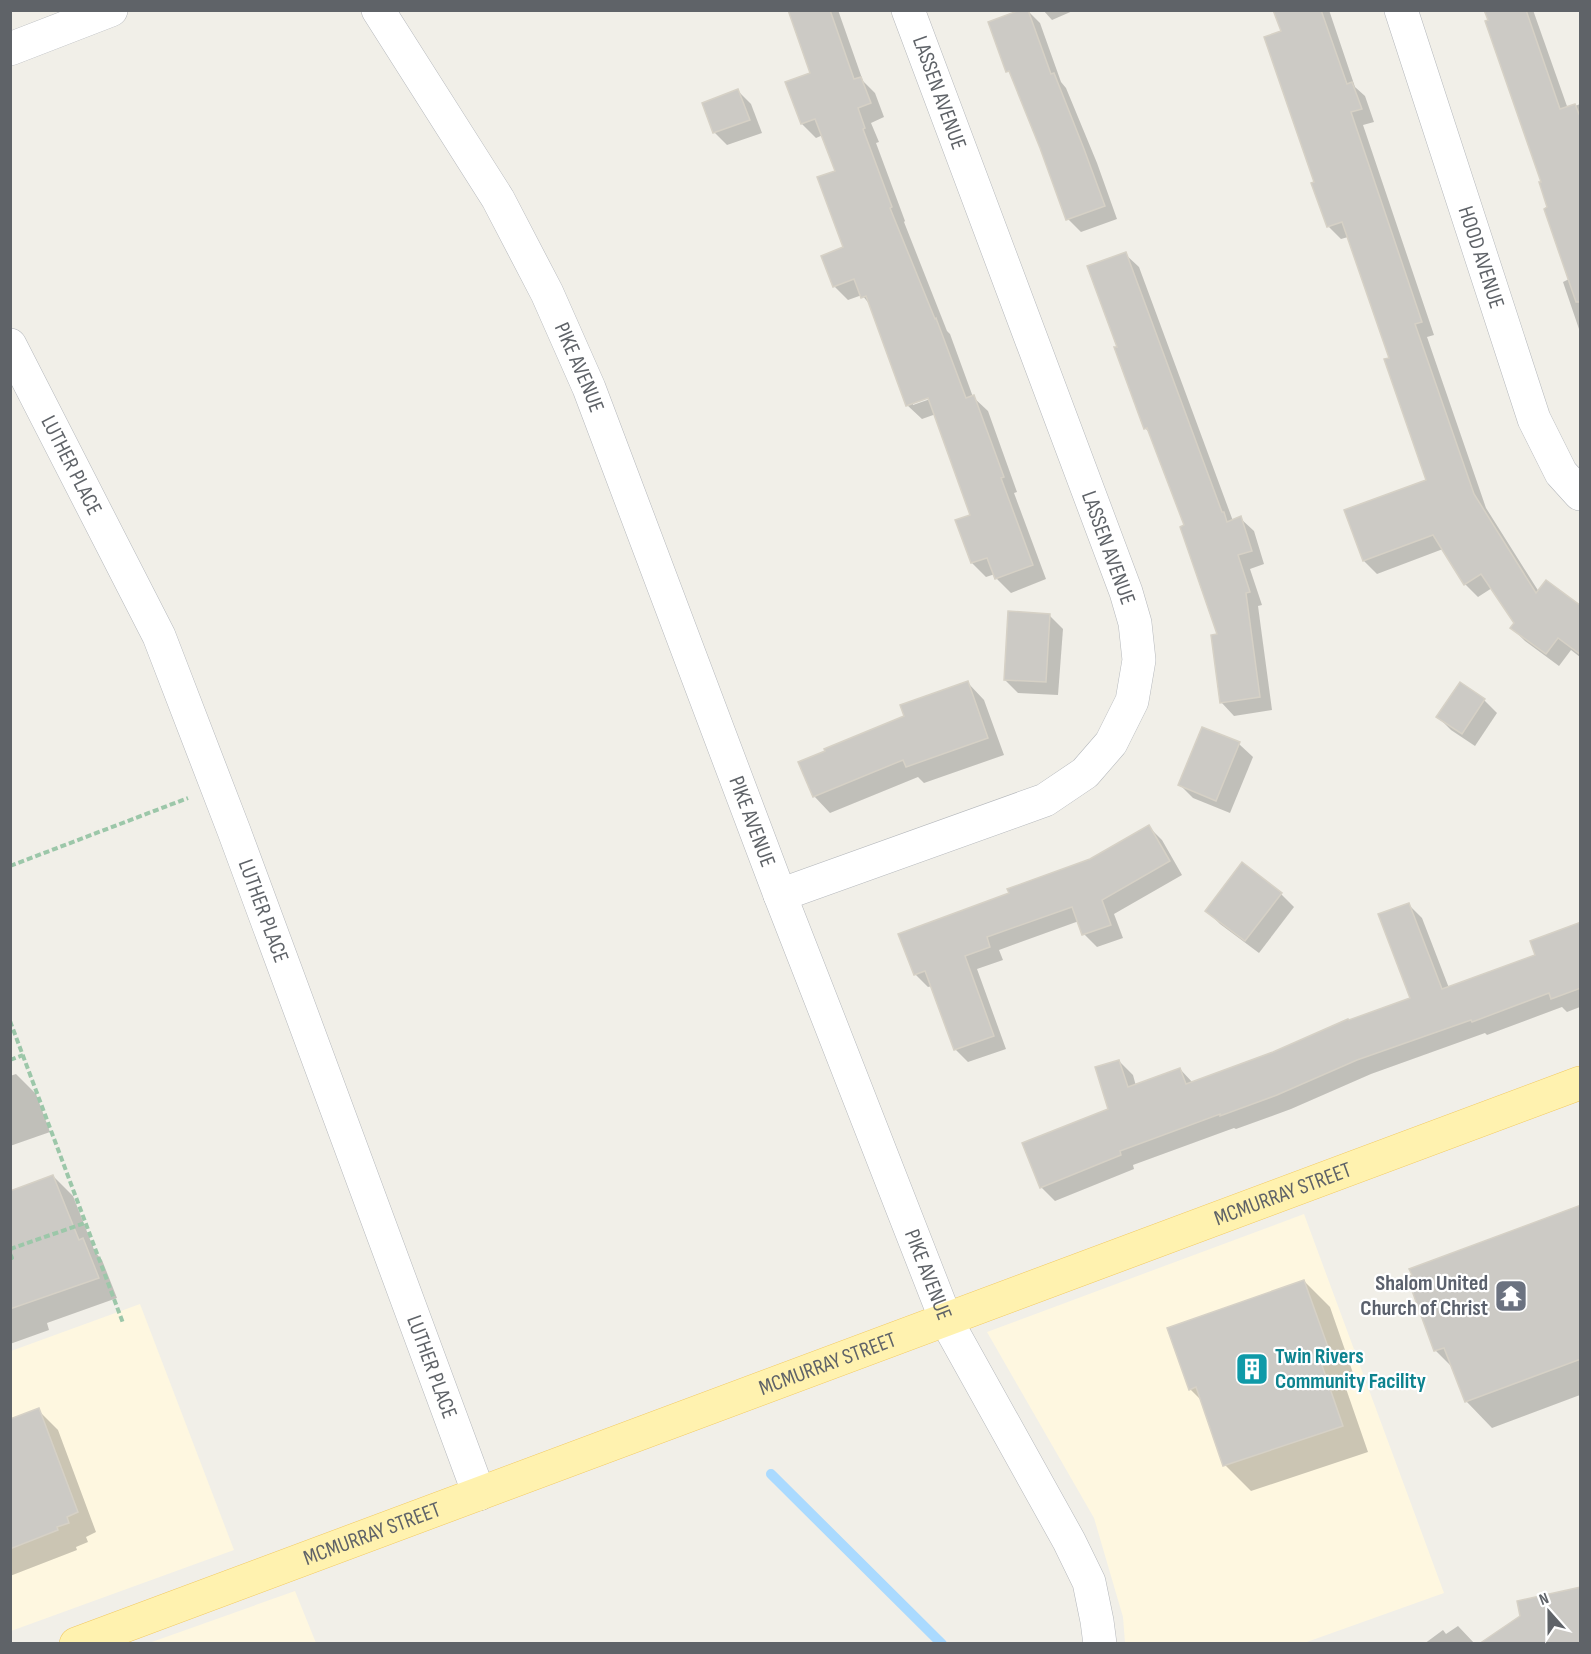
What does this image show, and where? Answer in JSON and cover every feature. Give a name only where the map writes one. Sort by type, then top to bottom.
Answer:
[{"type":"main road","name":"MCMURRAY STREET","points":[[76,1644],[1581,1083]]},
{"type":"street","points":[[10,49],[111,10]]},
{"type":"street","name":"PIKE AVENUE","points":[[378,10],[498,199],[547,293],[589,388],[780,895],[946,1320],[1069,1541],[1089,1582],[1100,1644]]},
{"type":"street","name":"LASSEN AVENUE","points":[[780,895],[1045,800],[1085,773],[1111,742],[1132,701],[1139,660],[1135,623],[1126,592],[908,10]]},
{"type":"street","name":"HOOD AVENUE","points":[[1401,10],[1534,419],[1561,473],[1581,494]]},
{"type":"street","name":"LUTHER PLACE","points":[[10,345],[159,636],[234,831],[479,1494]]},
{"type":"path","points":[[10,866],[188,798]]},
{"type":"path","points":[[10,1021],[123,1323]]},
{"type":"path","points":[[10,1060],[23,1055]]},
{"type":"path","points":[[10,1250],[85,1222]]},
{"type":"shaded area","points":[[1304,1214],[1444,1593],[1304,1643],[1125,1643],[1123,1617],[1094,1518],[987,1332]]},
{"type":"shaded area","points":[[140,1304],[234,1550],[11,1631],[11,1351]]},
{"type":"shaded area","points":[[295,1591],[316,1643],[149,1643]]},
{"type":"building","points":[[788,10],[830,10],[854,79],[861,77],[871,103],[858,108],[865,128],[863,129],[892,207],[890,208],[936,318],[966,398],[974,395],[1033,565],[995,579],[987,558],[971,563],[955,520],[970,515],[928,398],[906,406],[866,296],[861,298],[854,279],[833,287],[821,256],[843,247],[817,177],[835,171],[815,119],[801,124],[785,82],[810,73]]},
{"type":"building","points":[[1020,10],[1028,10],[1051,74],[1054,73],[1105,206],[1066,220],[1040,148],[1009,71],[1006,72],[988,22]]},
{"type":"building","points":[[1273,10],[1321,10],[1347,84],[1352,82],[1362,109],[1351,112],[1422,322],[1415,324],[1474,494],[1536,593],[1546,580],[1581,606],[1581,655],[1558,638],[1546,654],[1510,628],[1514,623],[1481,574],[1464,585],[1433,535],[1363,561],[1344,510],[1426,480],[1384,359],[1389,358],[1342,222],[1327,227],[1311,183],[1314,182],[1264,37],[1281,31]]},
{"type":"building","points":[[1484,10],[1526,10],[1560,109],[1575,104],[1581,119],[1581,302],[1576,302],[1544,209],[1547,207],[1539,182],[1541,182],[1485,21],[1488,20]]},
{"type":"building","points":[[738,89],[750,120],[713,133],[702,103]]},
{"type":"building","points":[[1126,252],[1222,512],[1227,522],[1241,516],[1252,551],[1238,555],[1250,592],[1246,593],[1260,697],[1220,703],[1211,635],[1217,634],[1180,527],[1184,525],[1147,428],[1144,429],[1087,266]]},
{"type":"building","points":[[1008,611],[1050,614],[1046,682],[1004,680]]},
{"type":"building","points":[[968,681],[988,738],[906,767],[903,760],[813,797],[798,762],[904,716],[900,705]]},
{"type":"building","points":[[1460,682],[1485,699],[1462,734],[1436,717]]},
{"type":"building","points":[[1202,727],[1240,742],[1216,801],[1178,785]]},
{"type":"building","points":[[1149,825],[1170,861],[1102,900],[1111,925],[1082,935],[1072,907],[987,937],[990,947],[965,956],[994,1036],[954,1050],[925,971],[914,975],[898,934],[1009,893],[1007,889],[1090,859]]},
{"type":"building","points":[[1242,862],[1282,893],[1245,941],[1205,911]]},
{"type":"building","points":[[1409,903],[1442,989],[1535,955],[1530,941],[1581,922],[1581,988],[1551,999],[1549,993],[1472,1022],[1471,1020],[1357,1060],[1277,1095],[1120,1151],[1121,1155],[1040,1188],[1022,1143],[1108,1109],[1095,1067],[1119,1060],[1128,1087],[1180,1068],[1186,1084],[1273,1052],[1348,1019],[1410,998],[1378,914]]},
{"type":"building","points":[[53,1175],[79,1240],[83,1238],[99,1278],[10,1309],[10,1191]]},
{"type":"building","name":"Shalom United Church of Christ","points":[[1581,1205],[1581,1359],[1465,1402],[1444,1348],[1434,1351],[1407,1277],[1412,1275],[1409,1269]]},
{"type":"building","name":"Twin Rivers Community Facility","points":[[1304,1280],[1328,1347],[1317,1351],[1343,1426],[1223,1466],[1196,1387],[1189,1390],[1167,1328]]},
{"type":"building","points":[[39,1408],[78,1512],[67,1517],[69,1523],[57,1527],[58,1530],[10,1549],[10,1419]]},
{"type":"building","points":[[1581,1587],[1581,1644],[1479,1644],[1520,1616],[1517,1601]]},
{"type":"waterway","points":[[771,1474],[942,1644]]},
{"type":"place","name":"Shalom United Church of Christ","points":[[1511,1296]]},
{"type":"place","name":"Twin Rivers Community Facility","points":[[1252,1369]]}]
